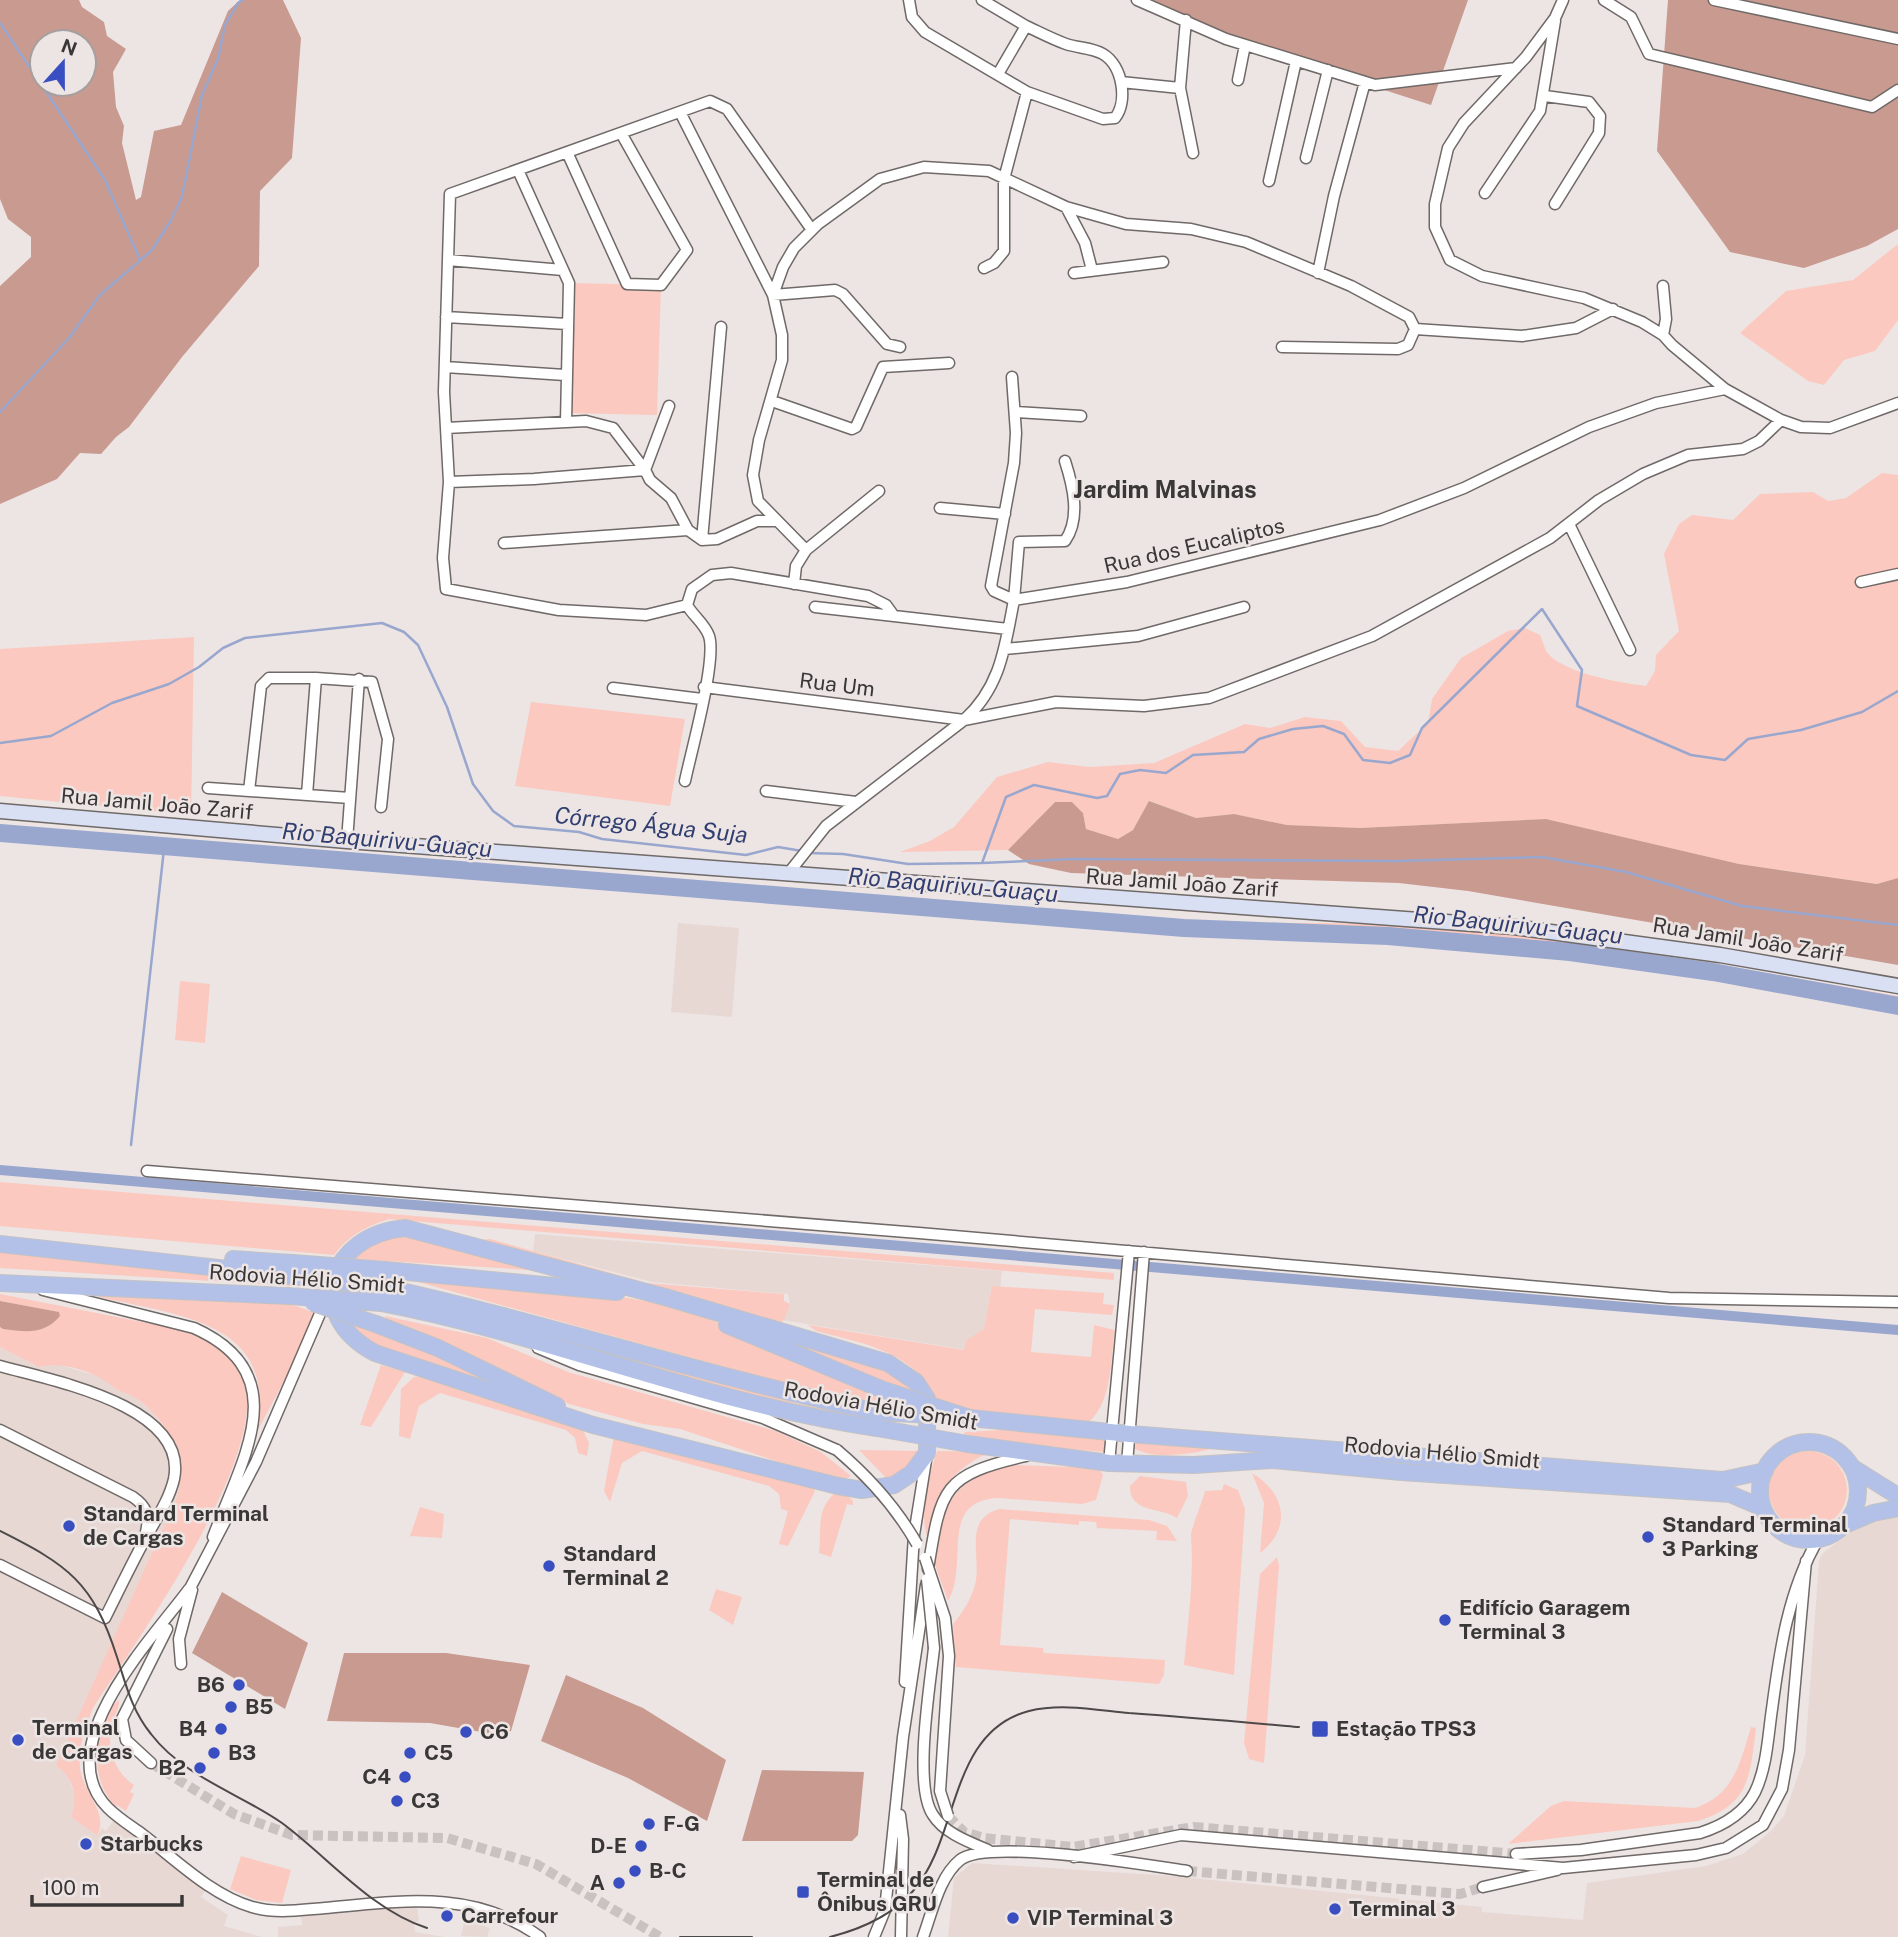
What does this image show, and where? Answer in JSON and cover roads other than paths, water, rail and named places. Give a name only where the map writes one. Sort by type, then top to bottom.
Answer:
[{"type":"main road","name":"Rua Jamil João Zarif","points":[[0,811],[787,875],[1514,927],[1720,956],[1898,986]]},
{"type":"main road","points":[[405,1228],[665,1297],[888,1363],[907,1374],[922,1388],[927,1399],[926,1453],[912,1473],[894,1485],[862,1490],[593,1425],[367,1349],[348,1335],[339,1322],[333,1283],[353,1246],[376,1233],[405,1228]]},
{"type":"main road","name":"Rodovia Hélio Smidt","points":[[0,1244],[110,1256],[293,1270],[791,1413],[878,1420],[970,1418],[1130,1434],[1723,1480],[1765,1471]]},
{"type":"main road","points":[[293,1270],[386,1270],[665,1297],[881,1389],[970,1418]]},
{"type":"main road","name":"Rodovia Hélio Smidt","points":[[0,1283],[290,1296],[382,1295],[488,1310],[968,1444],[1109,1464],[1194,1465],[1253,1459],[1289,1461],[1415,1473],[1730,1494],[1763,1508]]},
{"type":"main road","points":[[290,1296],[376,1324],[501,1377],[593,1425]]},
{"type":"main road","points":[[1898,1496],[1853,1468],[1830,1447],[1815,1442],[1785,1448],[1765,1471],[1761,1483],[1763,1508],[1776,1526],[1795,1538],[1818,1539],[1873,1513],[1898,1508]]},
{"type":"main road","points":[[1843,1526],[1856,1505],[1857,1480],[1853,1468]]},
{"type":"street","points":[[909,0],[912,17],[925,32],[1027,92],[1103,119],[1115,118],[1121,110],[1121,82],[1111,60],[1102,54],[1066,44],[1026,26],[982,0]]},
{"type":"street","points":[[1137,0],[1245,45],[1375,85],[1516,68]]},
{"type":"street","points":[[1563,0],[1555,18],[1516,68],[1464,123],[1448,148],[1435,204],[1435,227],[1450,260],[1482,276],[1559,291],[1613,309],[1663,335],[1726,389],[1781,420],[1801,427],[1830,428],[1898,403]]},
{"type":"street","points":[[1604,0],[1631,17],[1648,54],[1872,107],[1898,90]]},
{"type":"street","points":[[1714,0],[1898,39]]},
{"type":"street","points":[[1485,193],[1540,111],[1545,96],[1555,18]]},
{"type":"street","points":[[1186,20],[1180,88],[1193,153]]},
{"type":"street","points":[[998,74],[1026,26]]},
{"type":"street","points":[[1238,80],[1245,45]]},
{"type":"street","points":[[1269,181],[1296,61]]},
{"type":"street","points":[[1306,158],[1328,70]]},
{"type":"street","points":[[1121,82],[1180,88]]},
{"type":"street","points":[[1318,273],[1334,196],[1365,82]]},
{"type":"street","points":[[984,268],[994,263],[1004,251],[1004,179],[1027,92]]},
{"type":"street","points":[[1545,96],[1589,102],[1600,117],[1600,133],[1555,204]]},
{"type":"street","points":[[687,605],[646,615],[559,610],[446,589],[443,558],[449,482],[445,367],[450,194],[710,101],[727,109],[812,230]]},
{"type":"street","points":[[680,112],[773,295],[782,335],[782,360],[759,440],[753,475],[758,501],[806,550]]},
{"type":"street","points":[[567,152],[627,284],[661,285],[687,250],[621,133]]},
{"type":"street","points":[[773,295],[783,267],[794,248],[812,230],[880,179],[924,167],[955,167],[989,172],[1066,208],[1126,225],[1191,229],[1247,242],[1351,286],[1409,317],[1415,329]]},
{"type":"street","points":[[518,170],[569,283],[566,422]]},
{"type":"street","points":[[1066,208],[1085,243],[1092,270]]},
{"type":"street","points":[[448,260],[563,270]]},
{"type":"street","points":[[1074,273],[1163,262]]},
{"type":"street","points":[[1663,286],[1666,319],[1663,335]]},
{"type":"street","points":[[773,295],[835,290],[843,294],[887,344],[900,347]]},
{"type":"street","points":[[1415,329],[1522,336],[1576,328],[1613,309]]},
{"type":"street","points":[[446,317],[567,324]]},
{"type":"street","points":[[702,540],[721,327]]},
{"type":"street","points":[[1282,347],[1398,349],[1408,345],[1415,329]]},
{"type":"street","points":[[772,401],[852,429],[856,427],[883,367],[948,363]]},
{"type":"street","points":[[445,367],[565,375]]},
{"type":"street","points":[[1012,377],[1016,412],[1014,463],[991,586],[994,591],[1014,600]]},
{"type":"street","name":"Rua dos Eucaliptos","points":[[1014,600],[1127,582],[1380,520],[1464,488],[1589,427],[1656,403],[1726,389]]},
{"type":"street","points":[[645,470],[669,406]]},
{"type":"street","points":[[1016,412],[1081,416]]},
{"type":"street","points":[[964,720],[1056,702],[1144,706],[1191,703],[1246,687],[1372,636],[1539,545],[1600,500],[1643,474],[1688,455],[1743,449],[1759,441],[1781,420]]},
{"type":"street","points":[[446,428],[586,421],[613,428],[650,480],[671,498],[688,530],[702,540],[717,538],[757,521],[776,521]]},
{"type":"street","points":[[787,875],[811,841],[856,802],[964,720],[992,687],[1009,629],[1020,542],[1065,541],[1070,533],[1073,486],[1065,461]]},
{"type":"street","points":[[449,482],[645,470]]},
{"type":"street","points":[[794,584],[796,566],[806,550],[878,491]]},
{"type":"street","points":[[940,508],[1005,514]]},
{"type":"street","points":[[1569,524],[1630,650]]},
{"type":"street","points":[[504,543],[688,530]]},
{"type":"street","points":[[687,605],[692,589],[712,575],[731,573],[868,596],[886,605],[894,616]]},
{"type":"street","points":[[1861,582],[1898,573]]},
{"type":"street","points":[[685,781],[710,650],[708,634],[687,605]]},
{"type":"street","points":[[815,607],[1009,629]]},
{"type":"street","points":[[1005,649],[1138,636],[1244,607]]},
{"type":"street","points":[[249,791],[261,686],[269,678],[359,679],[372,681],[385,720],[388,739],[381,807]]},
{"type":"street","points":[[307,795],[316,678]]},
{"type":"street","points":[[347,841],[359,679]]},
{"type":"street","name":"Rua Um","points":[[704,687],[964,720]]},
{"type":"street","points":[[613,688],[702,699]]},
{"type":"street","points":[[208,788],[350,798]]},
{"type":"street","points":[[766,791],[856,802]]},
{"type":"street","points":[[147,1171],[1129,1256],[1669,1298],[1784,1303],[1898,1302]]},
{"type":"street","points":[[1109,1464],[1129,1256]]},
{"type":"street","points":[[1127,1464],[1143,1257]]},
{"type":"street","points":[[151,1763],[126,1741],[121,1718],[256,1462],[333,1283]]},
{"type":"street","points":[[20,1284],[194,1328],[217,1338],[233,1350],[246,1368],[254,1389],[250,1436],[198,1573],[179,1639],[181,1664]]},
{"type":"street","points":[[501,1331],[579,1365],[763,1418],[837,1450],[890,1503],[925,1558],[947,1633],[949,1656],[940,1791],[948,1816]]},
{"type":"street","points":[[0,1366],[99,1395],[135,1410],[158,1431],[167,1444],[175,1470],[168,1495],[105,1618],[0,1564]]},
{"type":"street","points":[[0,1430],[143,1504],[148,1519],[144,1541]]},
{"type":"street","points":[[874,1937],[886,1910],[903,1737],[909,1587],[926,1453]]},
{"type":"street","points":[[903,1737],[940,1506],[956,1482],[968,1472],[995,1462],[1032,1454]]},
{"type":"street","points":[[143,1504],[168,1495]]},
{"type":"street","points":[[1516,1854],[1581,1850],[1700,1833],[1718,1827],[1746,1806],[1761,1778],[1781,1639],[1795,1586],[1818,1539]]},
{"type":"street","points":[[925,1558],[934,1648],[924,1789],[933,1816],[941,1825],[988,1850]]},
{"type":"street","points":[[1483,1887],[1563,1868],[1712,1852],[1740,1841],[1763,1825],[1777,1803],[1787,1773],[1806,1561]]},
{"type":"street","points":[[189,1589],[126,1675],[98,1719],[90,1744],[90,1769],[107,1808],[223,1895],[253,1908],[280,1912],[433,1899],[500,1915],[540,1937]]},
{"type":"street","points":[[898,1791],[903,1839],[901,1937]]},
{"type":"street","points":[[1073,1857],[1181,1835],[1563,1868]]},
{"type":"street","points":[[923,1937],[951,1870],[967,1856],[988,1850],[1187,1871]]},
{"type":"waterway","points":[[0,412],[69,338],[100,295],[152,250],[170,222],[182,197],[202,95],[218,59],[225,25],[238,3],[243,0]]},
{"type":"waterway","points":[[0,23],[105,180],[140,260]]},
{"type":"waterway","name":"Córrego Água Suja","points":[[808,853],[843,854],[908,864],[982,863],[1006,797],[1034,785],[1097,798],[1107,796],[1120,774],[1140,770],[1166,773],[1193,755],[1244,752],[1259,739],[1293,729],[1323,726],[1344,734],[1363,760],[1390,763],[1410,755],[1422,728],[1542,609],[1582,670],[1577,706],[1691,755],[1725,760],[1748,739],[1801,730],[1862,712],[1898,691]]},
{"type":"waterway","name":"Córrego Água Suja","points":[[0,743],[51,736],[112,703],[169,684],[199,667],[223,648],[245,638],[382,623],[404,632],[418,645],[447,707],[473,784],[493,811],[514,826],[579,832],[602,839],[746,855],[778,847],[802,851]]},
{"type":"waterway","name":"Rio Baquirivu-Guaçu","points":[[0,833],[1184,928],[1388,936],[1570,952],[1713,972],[1898,1006]]},
{"type":"waterway","points":[[131,1145],[164,849]]},
{"type":"waterway","points":[[982,863],[1073,859],[1397,861],[1542,857],[1626,872],[1742,906],[1898,925]]},
{"type":"waterway","points":[[0,1170],[1898,1330]]},
{"type":"tunnel","points":[[151,1763],[234,1814],[292,1835],[447,1838],[536,1864],[660,1937]]},
{"type":"tunnel","points":[[948,1816],[964,1832],[984,1838],[1073,1847],[1194,1827],[1516,1854]]},
{"type":"tunnel","points":[[1187,1871],[1460,1894],[1483,1887]]},
{"type":"tram line","points":[[0,1531],[61,1566],[87,1593],[108,1631],[134,1707],[144,1725],[164,1749],[196,1773],[282,1823],[387,1909],[427,1928]]},
{"type":"tram line","points":[[830,1937],[853,1930],[886,1914],[913,1891],[928,1869],[969,1763],[983,1741],[1003,1723],[1029,1711],[1066,1707],[1299,1727]]},
{"type":"tram line","points":[[1341,1730],[1388,1734]]},
{"type":"tram line","points":[[680,1937],[752,1937]]},
{"type":"place","name":"Standard Terminal de Cargas","points":[[69,1526]]},
{"type":"place","name":"Standard Terminal 3 Parking","points":[[1648,1537]]},
{"type":"place","name":"Standard Terminal 2","points":[[549,1566]]},
{"type":"place","name":"Edifício Garagem Terminal 3","points":[[1445,1620]]},
{"type":"place","name":"B6","points":[[239,1685]]},
{"type":"place","name":"B5","points":[[231,1707]]},
{"type":"place","name":"B4","points":[[221,1729]]},
{"type":"place","name":"Estação TPS3","points":[[1320,1729]]},
{"type":"place","name":"C6","points":[[466,1732]]},
{"type":"place","name":"Terminal de Cargas","points":[[18,1740]]},
{"type":"place","name":"B3","points":[[214,1753]]},
{"type":"place","name":"C5","points":[[410,1753]]},
{"type":"place","name":"B2","points":[[200,1768]]},
{"type":"place","name":"C4","points":[[405,1777]]},
{"type":"place","name":"C3","points":[[397,1801]]},
{"type":"place","name":"F-G","points":[[649,1824]]},
{"type":"place","name":"Starbucks","points":[[86,1844]]},
{"type":"place","name":"D-E","points":[[641,1846]]},
{"type":"place","name":"B-C","points":[[635,1871]]},
{"type":"place","name":"A","points":[[619,1883]]},
{"type":"place","name":"Terminal de Ônibus GRU","points":[[803,1892]]},
{"type":"place","name":"Terminal 3","points":[[1335,1909]]},
{"type":"place","name":"Carrefour","points":[[447,1916]]},
{"type":"place","name":"VIP Terminal 3","points":[[1013,1918]]},
{"type":"district","name":"Jardim Malvinas","points":[[1165,490]]}]
